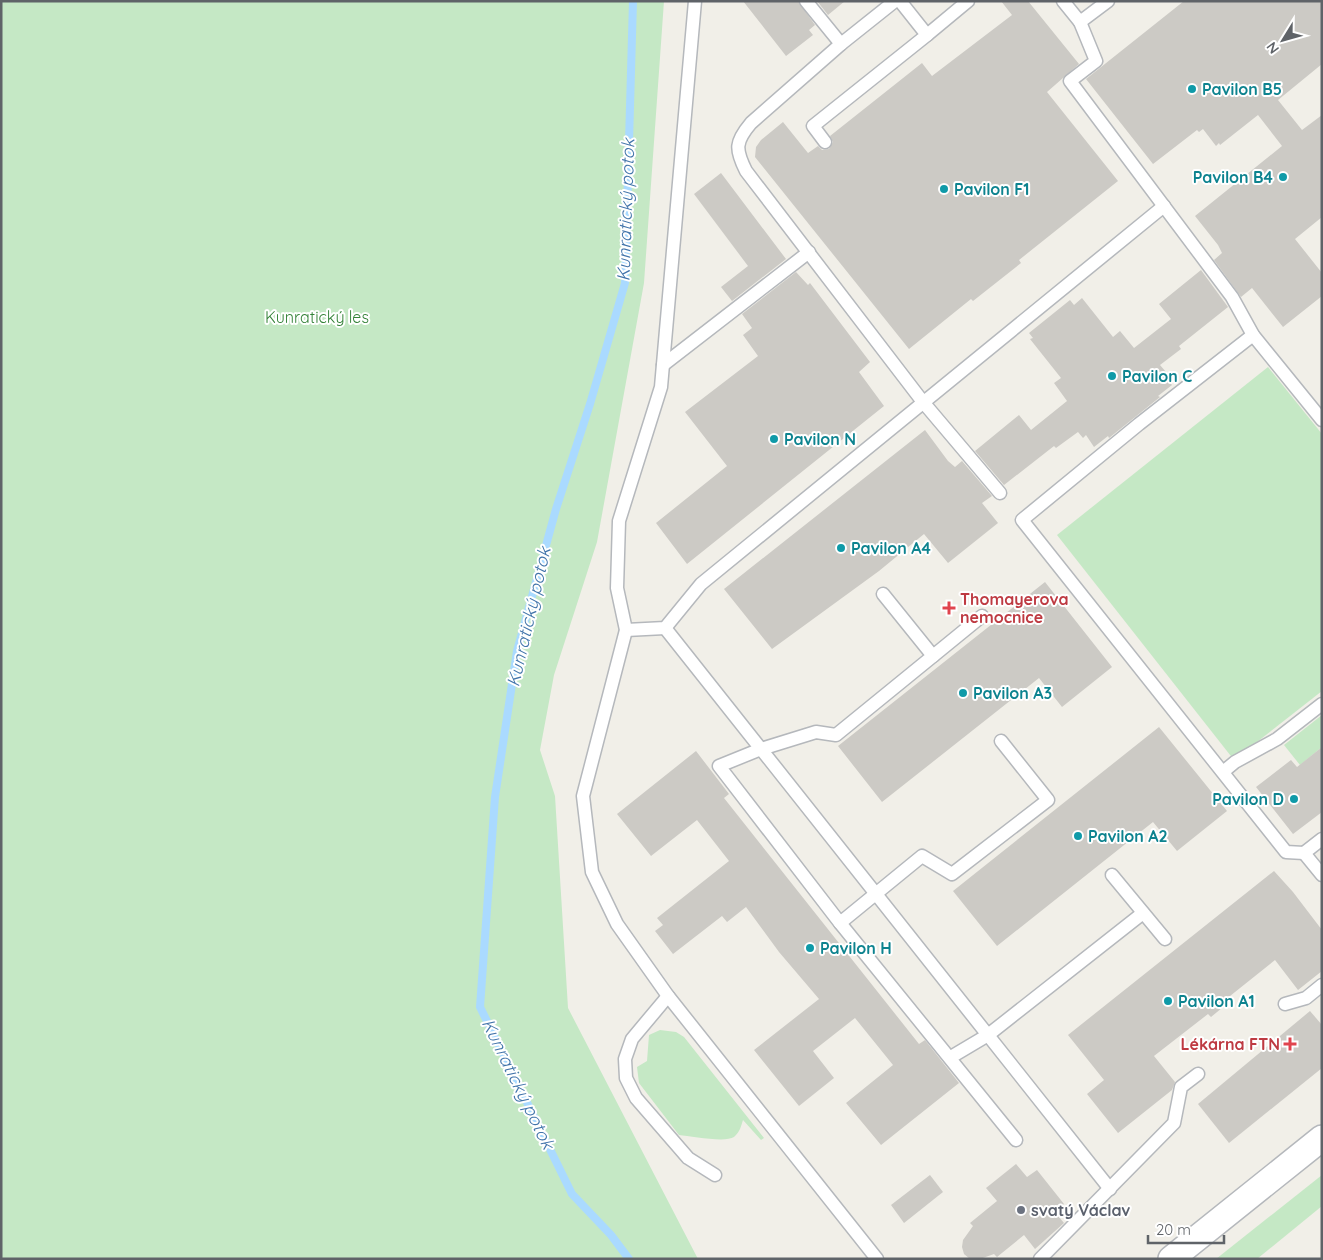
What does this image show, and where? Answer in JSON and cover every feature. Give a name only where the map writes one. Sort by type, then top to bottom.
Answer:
[{"type":"street","points":[[1173,1258],[1322,1138]]},
{"type":"lane","points":[[695,1],[661,387],[620,520],[617,588],[626,630],[583,796],[592,872],[617,924],[668,996],[877,1259]]},
{"type":"lane","points":[[806,1],[841,44]]},
{"type":"lane","points":[[895,1],[841,44],[751,123],[739,138],[738,155],[746,171],[923,402],[1000,493]]},
{"type":"lane","points":[[900,1],[926,35]]},
{"type":"lane","points":[[825,142],[813,126],[968,1]]},
{"type":"lane","points":[[1063,1],[1080,22],[1096,61],[1070,81],[1232,297],[1253,335],[1322,420]]},
{"type":"lane","points":[[1080,22],[1108,1]]},
{"type":"lane","points":[[626,630],[664,628],[701,584],[1164,206]]},
{"type":"lane","points":[[663,366],[808,252]]},
{"type":"lane","points":[[1253,335],[1139,424],[1022,520],[1286,852],[1304,853],[1322,839]]},
{"type":"lane","points":[[883,594],[933,656]]},
{"type":"lane","points":[[982,616],[836,735],[816,732],[761,749],[719,766],[840,923],[951,1057],[1016,1140]]},
{"type":"lane","points":[[664,628],[1110,1189]]},
{"type":"lane","points":[[1223,772],[1235,762],[1277,740],[1322,704]]},
{"type":"lane","points":[[840,923],[922,856],[952,874],[1048,800],[1001,741]]},
{"type":"lane","points":[[1304,853],[1322,875]]},
{"type":"lane","points":[[1112,875],[1165,939]]},
{"type":"lane","points":[[951,1057],[988,1036],[1143,913]]},
{"type":"lane","points":[[1285,1004],[1306,998],[1322,985]]},
{"type":"lane","points":[[668,996],[632,1039],[625,1059],[626,1078],[636,1098],[688,1158],[715,1175]]},
{"type":"lane","points":[[1040,1259],[1174,1123],[1181,1087],[1198,1074]]},
{"type":"green space","name":"Kunratický les","points":[[1,1],[664,1],[644,283],[597,542],[554,675],[540,750],[555,796],[568,1008],[698,1259],[1,1259]]},
{"type":"green space","points":[[1268,367],[1322,434],[1322,691],[1234,760],[1057,535]]},
{"type":"green space","points":[[1322,715],[1322,747],[1300,765],[1284,745]]},
{"type":"green space","points":[[660,1030],[676,1032],[684,1037],[764,1138],[761,1140],[743,1120],[738,1133],[730,1139],[679,1135],[639,1083],[637,1067],[647,1061],[649,1035]]},
{"type":"green space","points":[[1322,1175],[1322,1206],[1257,1259],[1216,1259]]},
{"type":"building","points":[[743,1],[798,1],[815,25],[809,30],[813,35],[786,56]]},
{"type":"building","points":[[817,1],[845,1],[828,15]]},
{"type":"building","name":"Pavilon F1","points":[[1001,1],[1028,1],[1079,64],[1047,92],[1118,181],[1019,260],[1021,263],[973,301],[971,299],[909,349],[755,157],[756,147],[761,140],[783,122],[808,153],[818,146],[822,150],[829,149],[833,142],[830,136],[922,63],[932,76],[1012,15]]},
{"type":"building","name":"Pavilon B5","points":[[1184,1],[1322,1],[1322,64],[1278,100],[1302,130],[1322,115],[1322,217],[1295,239],[1322,273],[1322,296],[1283,327],[1252,288],[1241,297],[1214,260],[1222,253],[1218,245],[1195,216],[1282,146],[1258,115],[1220,145],[1219,143],[1216,146],[1203,129],[1199,132],[1197,130],[1153,164],[1086,79]]},
{"type":"building","points":[[721,173],[786,259],[732,301],[721,287],[748,266],[694,194]]},
{"type":"building","name":"Pavilon C","points":[[1201,270],[1228,307],[1179,346],[1181,349],[1160,365],[1166,372],[1163,374],[1172,385],[1109,438],[1108,436],[1094,447],[1086,435],[1083,438],[1078,432],[1056,448],[1054,446],[1004,485],[975,451],[1019,415],[1031,430],[1067,401],[1054,383],[1061,378],[1030,339],[1033,338],[1029,333],[1070,300],[1074,305],[1082,298],[1113,337],[1120,331],[1134,348],[1171,319],[1159,304]]},
{"type":"building","name":"Pavilon N","points":[[796,272],[808,285],[810,283],[870,362],[859,372],[884,406],[687,564],[656,523],[727,466],[685,412],[758,356],[743,335],[752,328],[742,314]]},
{"type":"building","name":"Pavilon A4","points":[[925,430],[948,461],[955,467],[962,461],[992,496],[982,503],[998,523],[948,563],[924,534],[879,571],[772,649],[724,589]]},
{"type":"building","name":"Pavilon A3","points":[[1045,582],[1112,667],[1062,707],[1039,678],[882,802],[838,746]]},
{"type":"building","name":"Pavilon A2","points":[[1159,727],[1227,811],[1177,851],[1153,822],[997,946],[953,891]]},
{"type":"building","name":"Pavilon D","points":[[1322,747],[1322,812],[1293,834],[1256,787],[1291,760],[1297,767]]},
{"type":"building","name":"Pavilon H","points":[[696,751],[729,794],[724,798],[919,1044],[925,1040],[959,1083],[881,1145],[846,1103],[893,1065],[855,1018],[813,1051],[834,1078],[799,1106],[754,1050],[819,999],[779,952],[746,907],[727,922],[722,916],[673,954],[655,931],[663,925],[657,918],[729,861],[697,820],[651,856],[617,814]]},
{"type":"building","name":"Pavilon A1","points":[[1274,871],[1322,930],[1322,971],[1298,990],[1275,960],[1225,1000],[1228,1003],[1211,1017],[1208,1014],[1154,1056],[1175,1082],[1172,1090],[1118,1133],[1087,1094],[1104,1080],[1068,1035]]},
{"type":"building","points":[[1310,1011],[1322,1025],[1322,1068],[1229,1143],[1198,1104]]},
{"type":"building","name":"svatý Václav","points":[[1016,1164],[1027,1177],[1037,1170],[1064,1204],[1054,1211],[1064,1223],[1035,1249],[1024,1235],[997,1257],[994,1254],[980,1259],[970,1259],[964,1254],[962,1247],[963,1240],[973,1226],[970,1223],[997,1201],[986,1188]]},
{"type":"building","points":[[930,1175],[943,1192],[904,1223],[891,1205]]},
{"type":"waterway","name":"Kunratický potok","points":[[629,1259],[611,1235],[572,1194],[480,1007],[495,797],[517,651],[556,509],[590,404],[625,283],[633,1]]},
{"type":"place","name":"Pavilon B5","points":[[1192,89]]},
{"type":"place","name":"Pavilon B4","points":[[1283,177]]},
{"type":"place","name":"Pavilon F1","points":[[944,189]]},
{"type":"place","name":"Pavilon C","points":[[1112,376]]},
{"type":"place","name":"Pavilon N","points":[[774,439]]},
{"type":"place","name":"Pavilon A4","points":[[841,548]]},
{"type":"place","name":"Thomayerova nemocnice","points":[[949,608]]},
{"type":"place","name":"Pavilon A3","points":[[963,693]]},
{"type":"place","name":"Pavilon D","points":[[1294,799]]},
{"type":"place","name":"Pavilon A2","points":[[1078,836]]},
{"type":"place","name":"Pavilon H","points":[[810,948]]},
{"type":"place","name":"Pavilon A1","points":[[1168,1001]]},
{"type":"place","name":"Lékárna FTN","points":[[1290,1044]]},
{"type":"place","name":"svatý Václav","points":[[1021,1210]]}]
